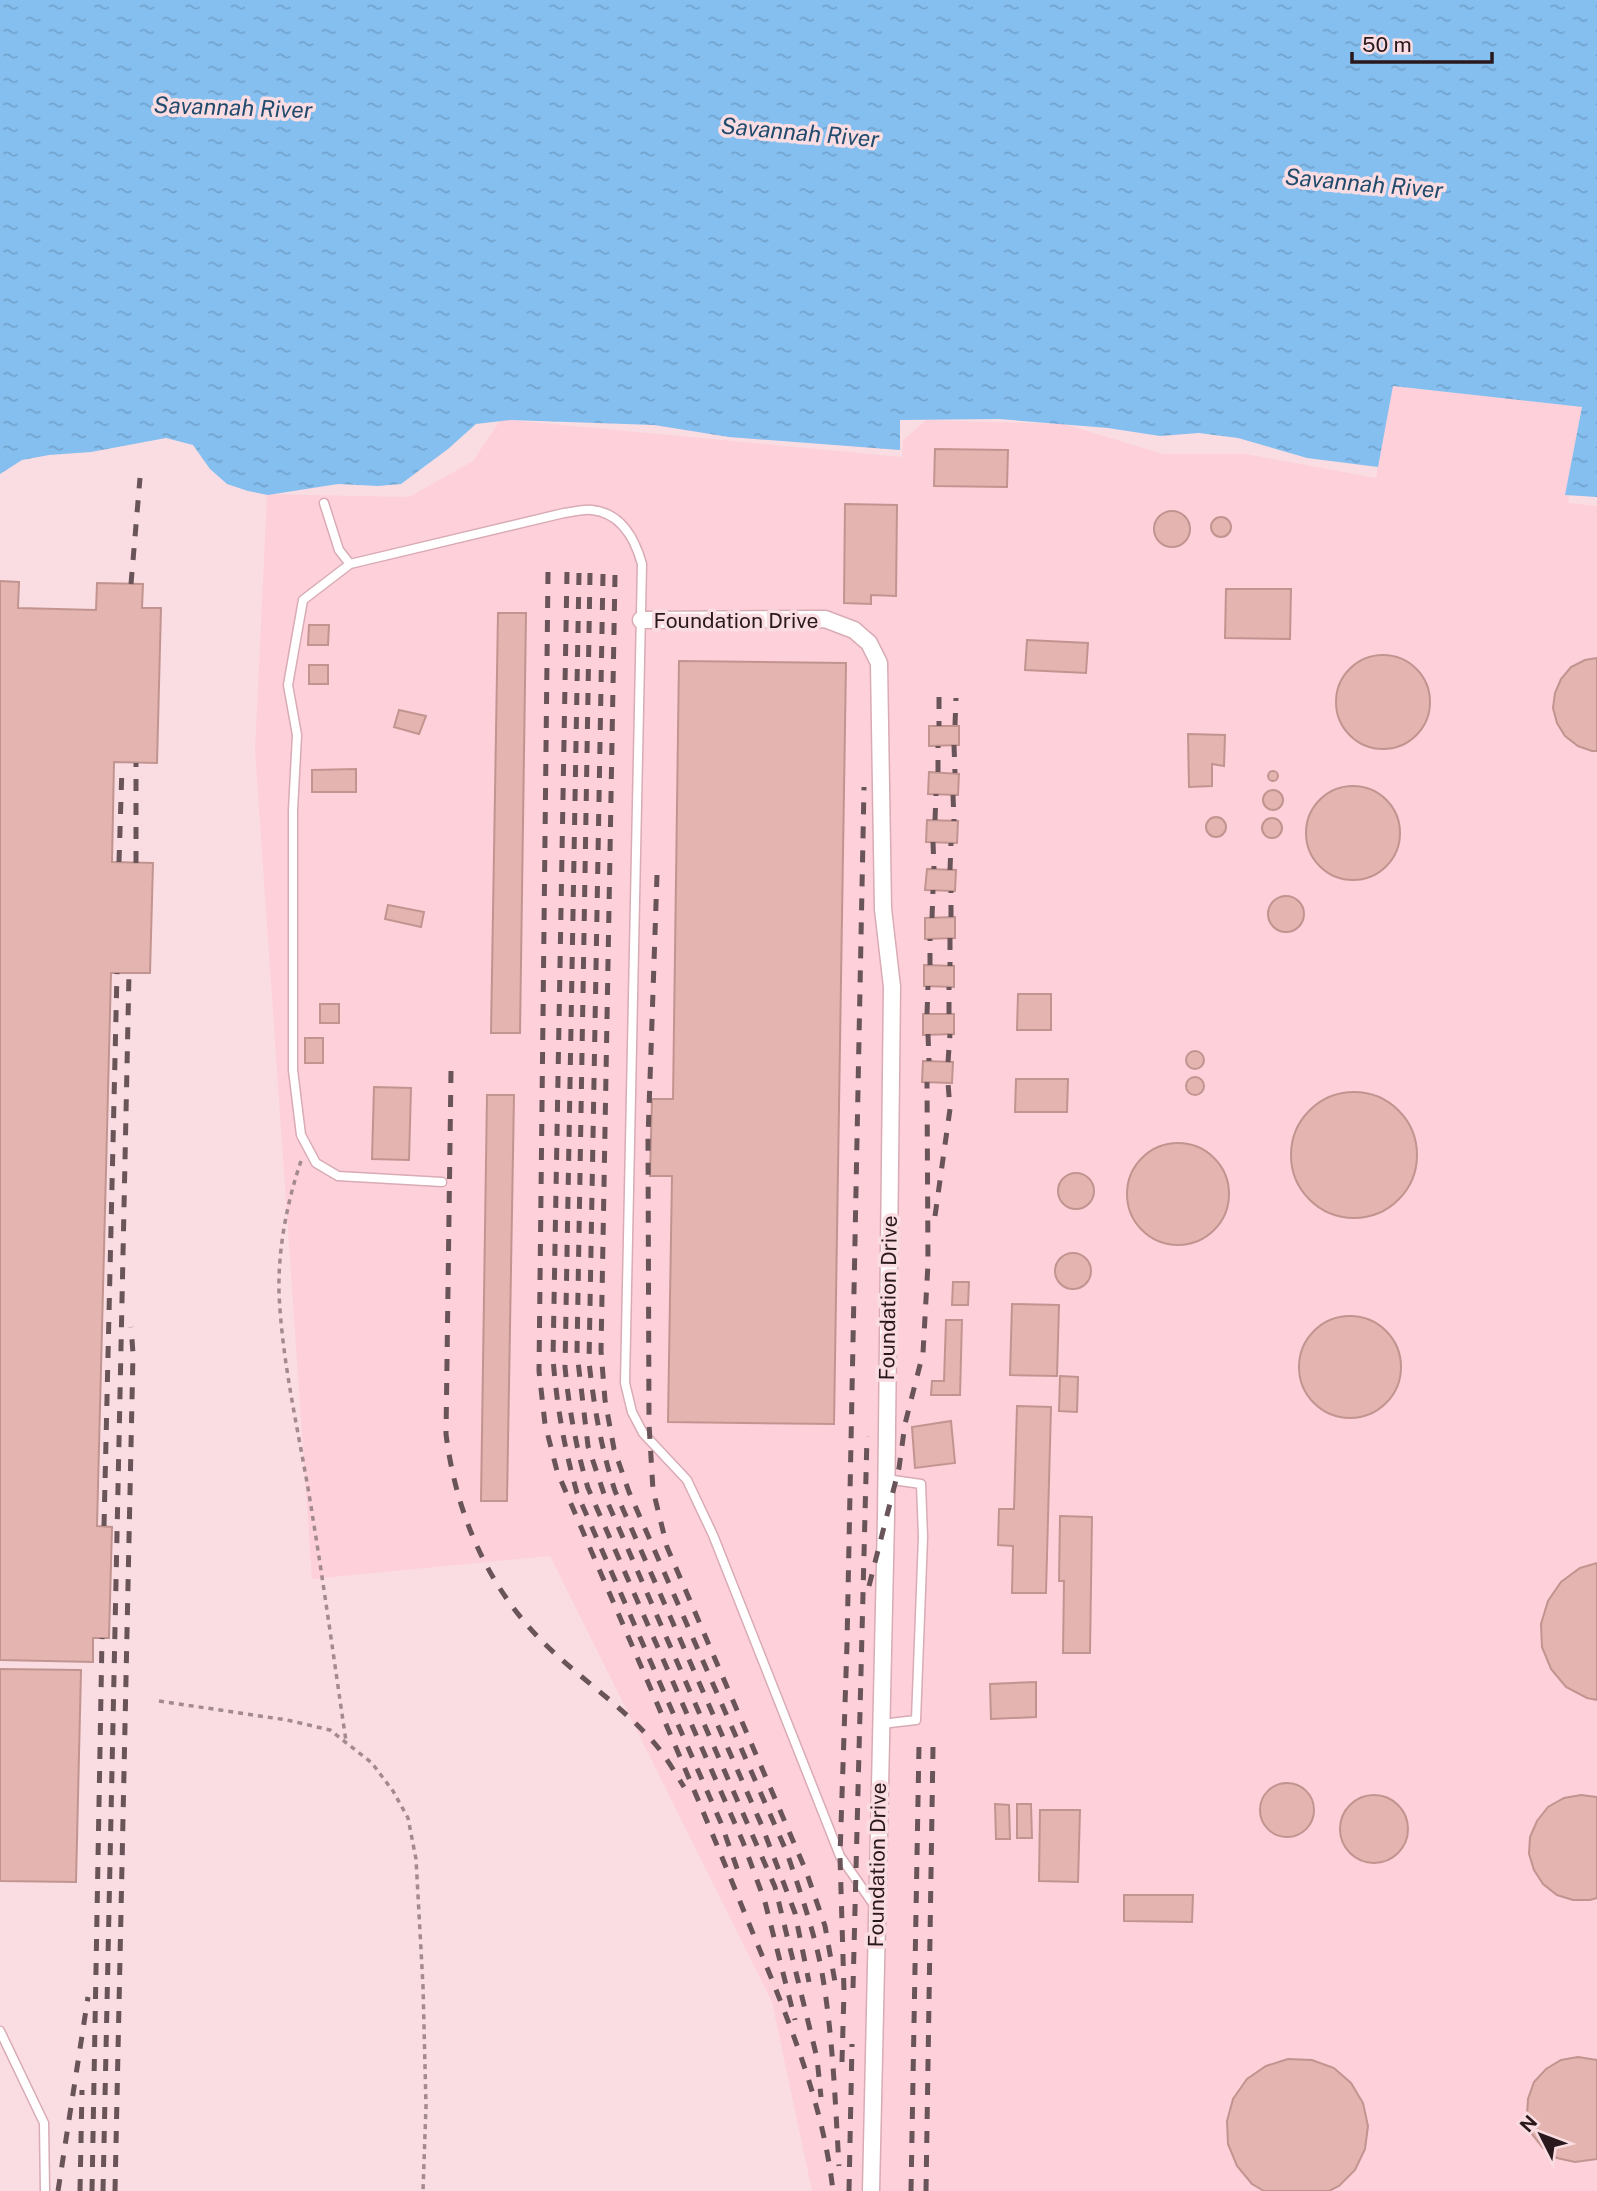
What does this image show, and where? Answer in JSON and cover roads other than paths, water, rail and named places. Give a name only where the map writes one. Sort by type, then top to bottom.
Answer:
[{"type":"street","name":"Foundation Drive","points":[[641,620],[825,619],[854,630],[869,643],[879,663],[883,909],[892,987],[886,1479],[871,2191]]},
{"type":"lane","points":[[324,503],[339,550],[350,564]]},
{"type":"lane","points":[[442,1182],[338,1177],[316,1163],[301,1135],[293,1070],[293,810],[297,735],[288,684],[303,600],[350,564],[564,513],[592,510],[610,515],[624,526],[635,542],[642,564],[625,1384],[632,1412],[643,1433],[687,1480],[713,1535],[840,1856],[876,1908]]},
{"type":"lane","points":[[881,1724],[916,1720],[923,1537],[921,1484],[886,1479]]},
{"type":"lane","points":[[0,2031],[44,2123],[46,2191]]},
{"type":"water","name":"Savannah River","points":[[0,0],[1597,0],[1597,497],[1565,495],[1582,407],[1393,386],[1378,467],[1307,458],[1238,438],[1199,433],[1160,436],[1108,428],[999,419],[900,420],[900,450],[729,437],[654,425],[510,420],[476,424],[401,484],[338,484],[268,495],[227,484],[210,469],[193,445],[166,438],[91,452],[22,460],[0,474]]},
{"type":"railway","points":[[131,584],[140,478]]},
{"type":"railway","points":[[548,572],[539,1371],[545,1424],[557,1471],[698,1799],[785,2012],[820,2118],[833,2191]]},
{"type":"railway","points":[[567,572],[553,1359],[557,1394],[577,1493],[721,1823],[739,1874]]},
{"type":"railway","points":[[579,573],[565,1367],[569,1398],[588,1488],[743,1842],[765,1902],[795,2020]]},
{"type":"railway","points":[[590,573],[577,1353],[588,1446],[604,1494],[775,1887],[817,2058],[821,2097]]},
{"type":"railway","points":[[603,574],[589,1362],[593,1395],[615,1491],[762,1826],[795,1913],[809,1982]]},
{"type":"railway","points":[[615,575],[601,1351],[605,1400],[614,1449],[629,1492],[787,1853],[806,1910],[821,1967],[828,2017],[839,2166]]},
{"type":"railway","points":[[939,697],[939,726]]},
{"type":"railway","points":[[955,725],[956,698]]},
{"type":"railway","points":[[954,745],[955,773]]},
{"type":"railway","points":[[938,746],[938,772]]},
{"type":"railway","points":[[136,763],[136,863]]},
{"type":"railway","points":[[119,862],[122,767]]},
{"type":"railway","points":[[842,2062],[844,1991],[840,1856],[847,1644],[864,787]]},
{"type":"railway","points":[[935,820],[936,794]]},
{"type":"railway","points":[[953,795],[954,821]]},
{"type":"railway","points":[[933,842],[934,869]]},
{"type":"railway","points":[[950,870],[951,843]]},
{"type":"railway","points":[[657,875],[648,1138],[649,1424],[653,1490],[667,1547],[806,1871],[825,1926],[835,1982]]},
{"type":"railway","points":[[932,918],[933,890]]},
{"type":"railway","points":[[951,891],[951,917]]},
{"type":"railway","points":[[950,938],[950,966]]},
{"type":"railway","points":[[930,939],[930,965]]},
{"type":"railway","points":[[104,1526],[117,973]]},
{"type":"railway","points":[[103,2191],[129,973]]},
{"type":"railway","points":[[927,1014],[928,986]]},
{"type":"railway","points":[[949,987],[949,1014]]},
{"type":"railway","points":[[928,1034],[929,1061]]},
{"type":"railway","points":[[948,1062],[950,1034]]},
{"type":"railway","points":[[451,1071],[446,1434],[451,1464],[467,1521],[492,1575],[526,1624],[647,1735],[684,1787]]},
{"type":"railway","points":[[869,1586],[899,1468],[905,1424],[923,1353],[928,1264],[927,1082]]},
{"type":"railway","points":[[935,1216],[950,1109],[948,1083]]},
{"type":"railway","points":[[115,2191],[133,1353],[131,1327]]},
{"type":"railway","points":[[853,1988],[867,1436]]},
{"type":"railway","points":[[92,2191],[102,1638]]},
{"type":"railway","points":[[911,2191],[919,1745]]},
{"type":"railway","points":[[926,2191],[933,1747]]},
{"type":"railway","points":[[58,2191],[88,1997]]},
{"type":"railway","points":[[849,2191],[852,2044]]},
{"type":"railway","points":[[80,2191],[82,2090]]}]
